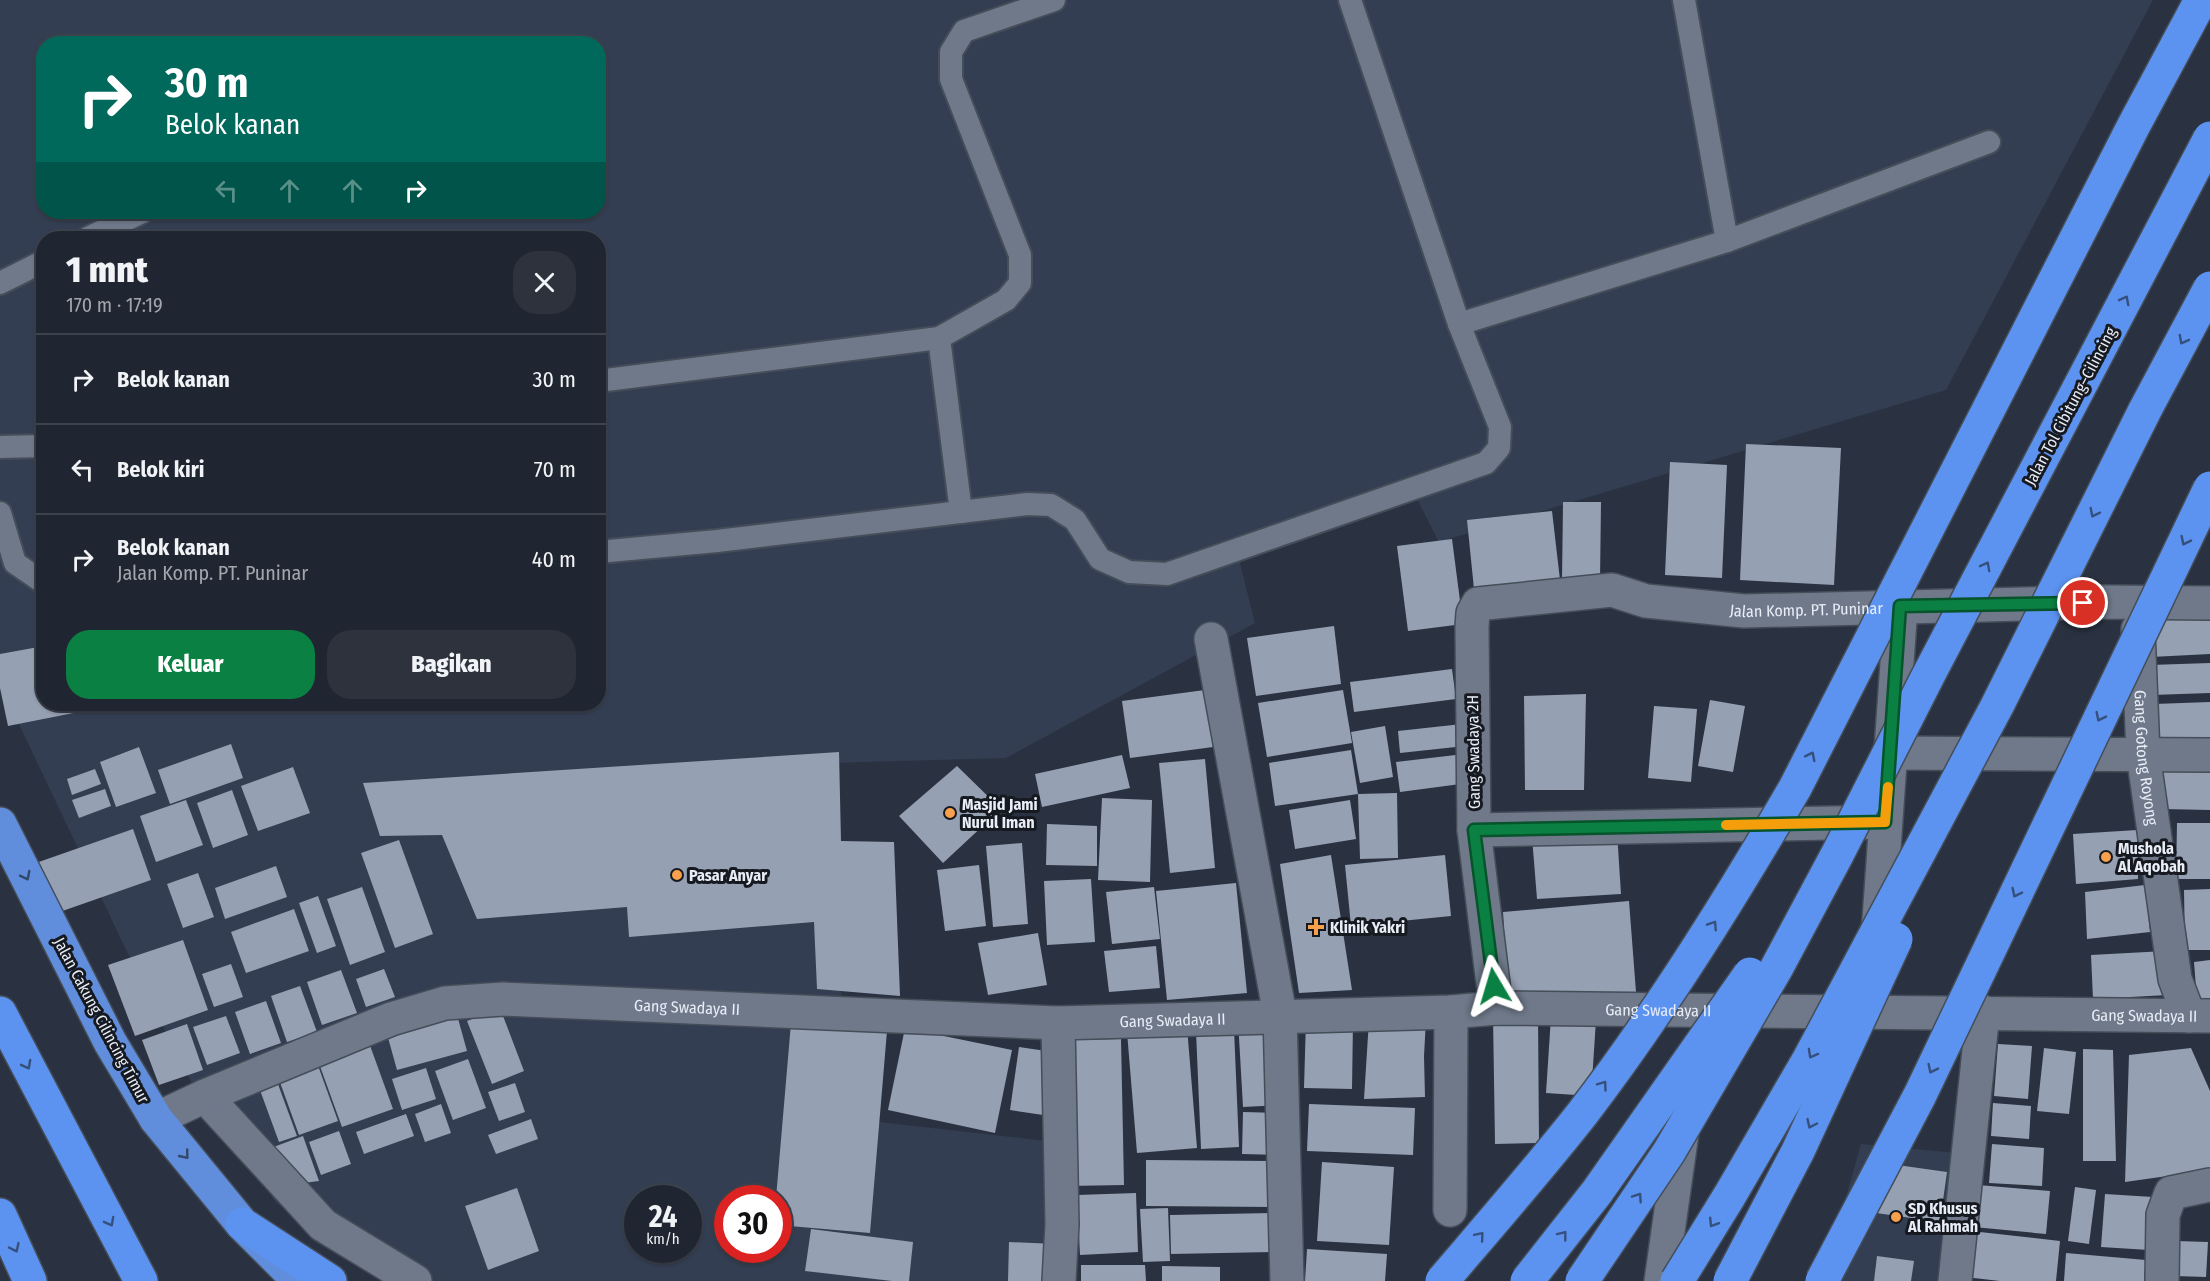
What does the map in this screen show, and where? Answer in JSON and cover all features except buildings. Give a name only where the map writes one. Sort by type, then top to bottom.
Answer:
[{"type":"highway","points":[[1442,1281],[1581,1115],[1637,1039],[1745,874],[1795,788],[2200,0]]},
{"type":"highway","name":"Jalan Tol Cibitung–Cilincing","points":[[1929,674],[2210,138]]},
{"type":"highway","points":[[1677,1281],[1809,1059],[1997,706],[2145,410],[2210,288]]},
{"type":"highway","points":[[1822,1281],[1920,1095],[2210,488]]},
{"type":"highway","points":[[1527,1281],[1604,1183],[1767,949],[1880,763],[1929,674]]},
{"type":"highway","points":[[1582,1281],[1669,1152],[1776,969],[1929,674]]},
{"type":"highway","points":[[1730,1281],[1830,1085],[1997,706]]},
{"type":"highway","name":"Jalan Cakung Cilincing Timur","points":[[0,824],[111,1042],[156,1119],[242,1224],[299,1281]]},
{"type":"highway","points":[[0,1013],[141,1281]]},
{"type":"highway","points":[[0,1215],[30,1281]]},
{"type":"highway","points":[[242,1224],[330,1281]]},
{"type":"street","name":"Jalan Komp. PT. Puninar","points":[[1478,604],[1612,590],[1647,602],[1744,611],[1900,606],[2210,603]]},
{"type":"street","name":"Gang Gotong Royong","points":[[2138,603],[2143,754],[2175,979],[2203,1021]]},
{"type":"street","name":"Gang Swadaya 2H","points":[[1478,604],[1473,613],[1472,627],[1474,830],[1496,1008]]},
{"type":"street","points":[[1873,1011],[1900,606]]},
{"type":"street","points":[[1211,639],[1280,1015],[1287,1281]]},
{"type":"street","points":[[1890,753],[2210,755]]},
{"type":"street","points":[[1474,830],[1885,822]]},
{"type":"street","name":"Gang Swadaya II","points":[[156,1119],[391,1018],[445,1004],[503,999],[1058,1023],[1451,1012],[1496,1008],[1983,1012],[2203,1021]]},
{"type":"street","points":[[1661,1281],[1699,1011]]},
{"type":"street","points":[[1450,1210],[1451,1012]]},
{"type":"street","points":[[1956,1281],[1983,1012]]},
{"type":"street","points":[[1058,1023],[1062,1224],[1059,1281]]},
{"type":"street","points":[[205,1096],[323,1226],[416,1281]]},
{"type":"street","points":[[2162,1281],[2163,1215],[2171,1193],[2210,1185]]},
{"type":"lane","points":[[606,380],[939,338],[1006,300],[1020,283],[1020,255],[951,79],[951,52],[964,31],[1054,0]]},
{"type":"lane","points":[[606,551],[717,541],[1027,504],[1051,506],[1075,520],[1100,559],[1130,572],[1167,574],[1486,463],[1499,448],[1500,427],[1459,324],[1350,0]]},
{"type":"lane","points":[[1684,0],[1727,242]]},
{"type":"lane","points":[[1459,324],[1727,242],[1989,142]]},
{"type":"lane","points":[[103,231],[127,219]]},
{"type":"lane","points":[[0,283],[36,265]]},
{"type":"lane","points":[[939,338],[961,512]]},
{"type":"lane","points":[[0,447],[36,446]]},
{"type":"lane","points":[[0,513],[15,563],[36,577]]},
{"type":"shaded area","points":[[0,0],[2153,0],[1946,390],[1439,542],[1411,487],[1236,547],[1255,623],[1006,758],[829,763],[842,1003],[879,1122],[1046,1141],[1049,1281],[385,1281],[277,1203],[207,1113],[157,1015],[0,684]]},
{"type":"shaded area","name":"SD Khusus Al Rahmah","points":[[1861,1144],[1957,1153],[1945,1281],[1822,1281]]},
{"type":"slow traffic","points":[[1726,825],[1885,822],[1888,787]]},
{"type":"place","name":"Masjid Jami Nurul Iman","points":[[950,813]]},
{"type":"place","name":"Mushola Al Aqobah","points":[[2106,857]]},
{"type":"place","name":"Pasar Anyar","points":[[677,875]]},
{"type":"place","name":"Klinik Yakri","points":[[1316,927]]},
{"type":"place","name":"SD Khusus Al Rahmah","points":[[1896,1217]]},
{"type":"route","points":[[1494,986],[1474,830],[1885,822],[1900,606],[2083,603]]}]
